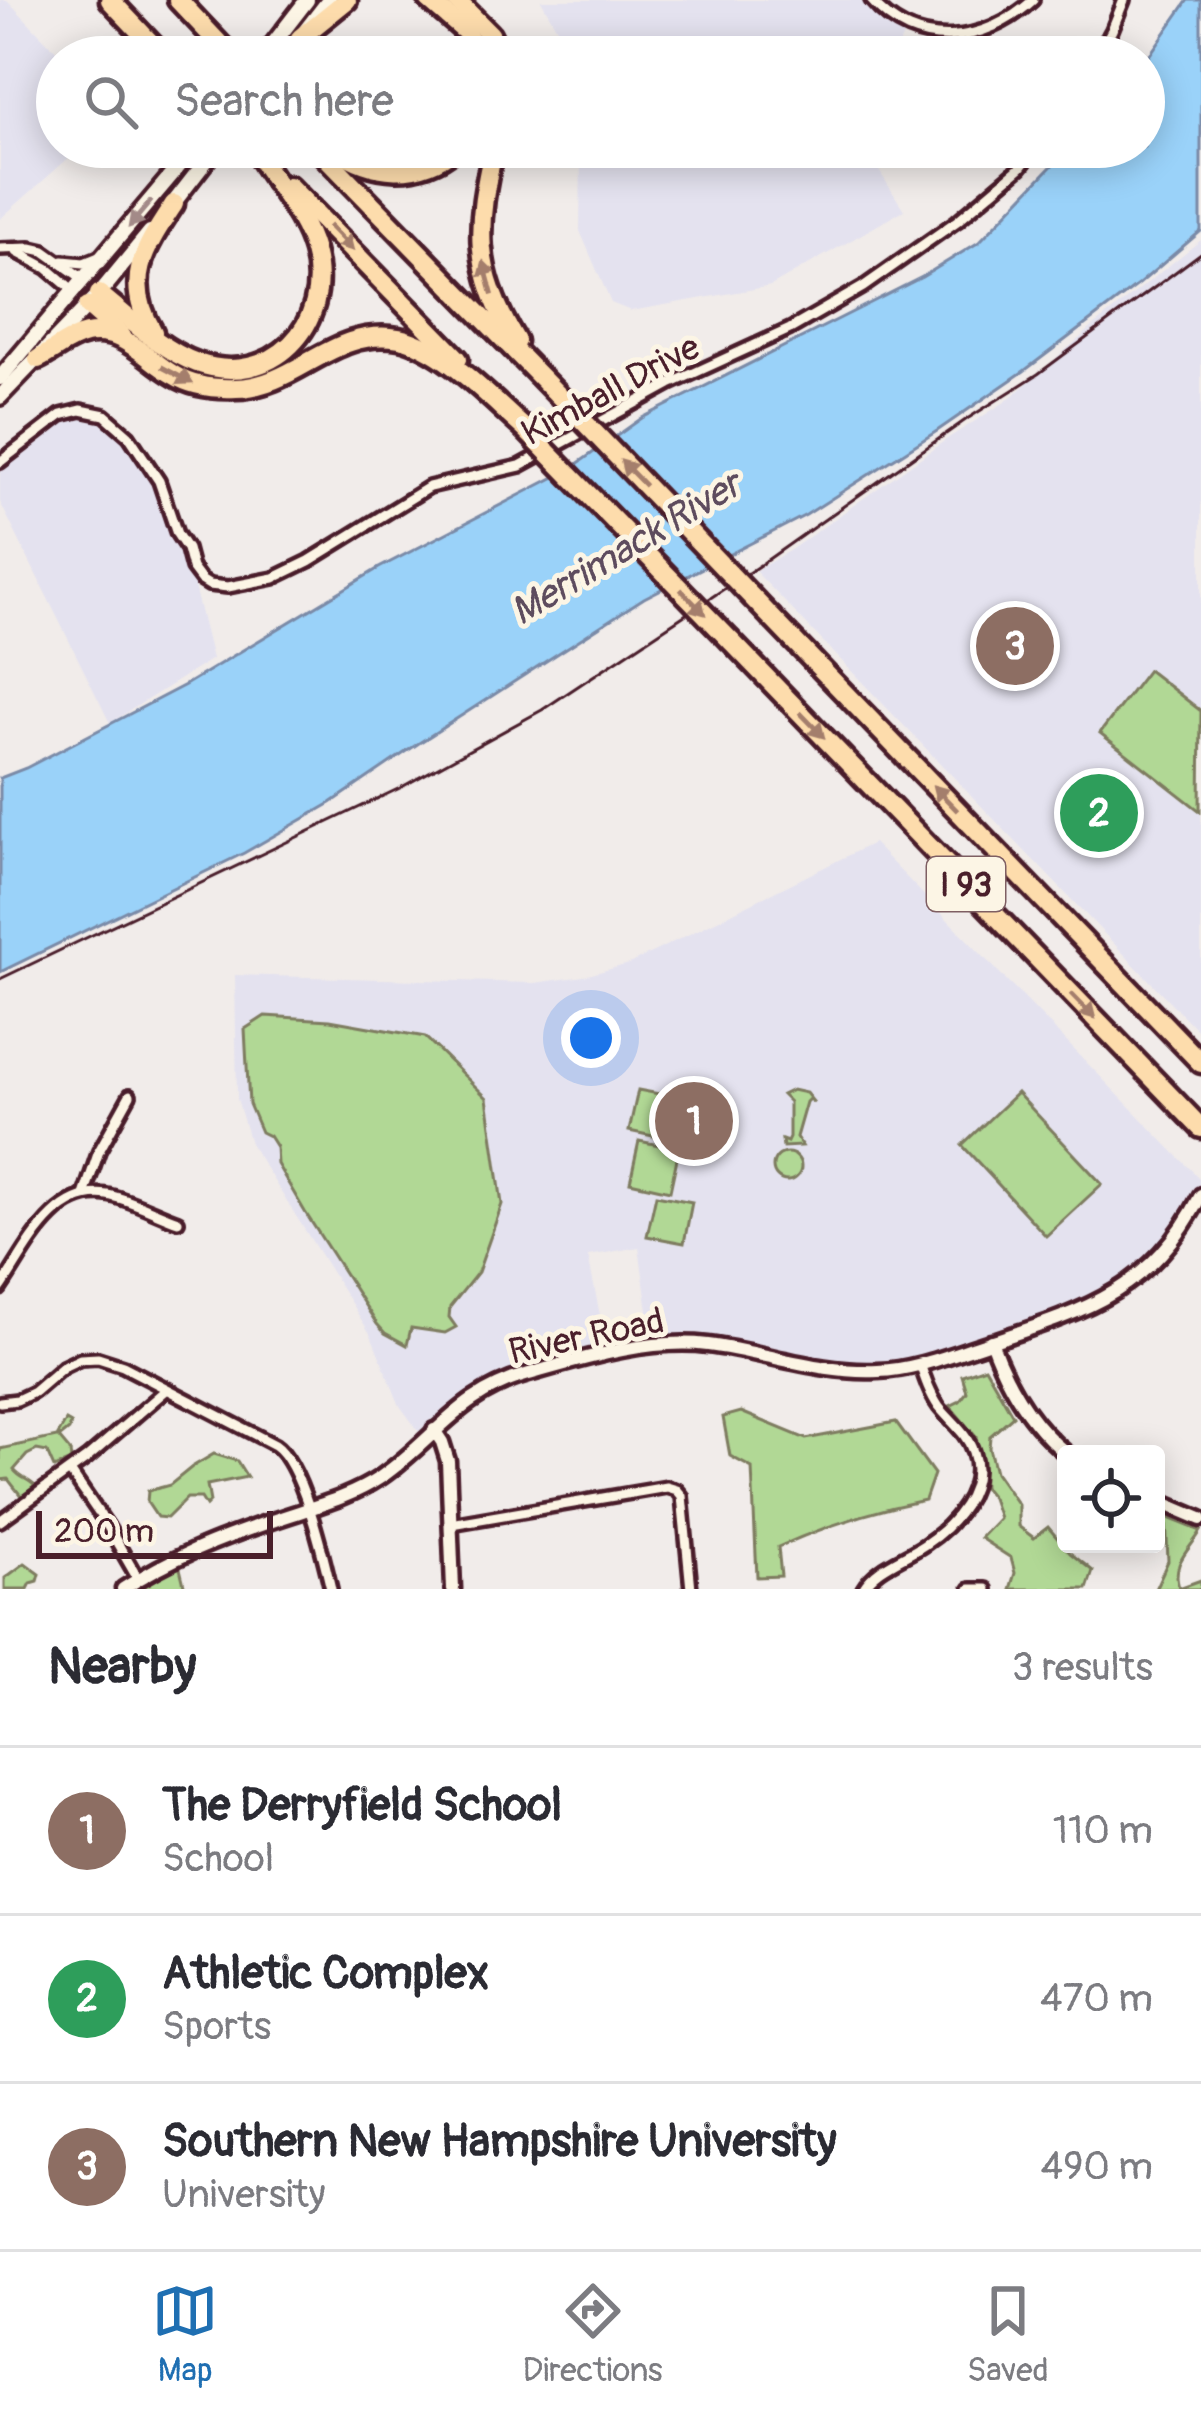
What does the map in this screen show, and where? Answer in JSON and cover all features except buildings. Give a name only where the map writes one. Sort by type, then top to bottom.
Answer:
[{"type":"highway","points":[[110,0],[144,36]]},
{"type":"highway","points":[[178,0],[212,36]]},
{"type":"highway","points":[[302,36],[347,0]]},
{"type":"highway","points":[[436,2],[468,36]]},
{"type":"highway","points":[[436,2],[491,36]]},
{"type":"highway","points":[[87,293],[190,361],[213,368],[261,363],[282,352],[312,318],[318,271],[299,217],[266,168]]},
{"type":"highway","name":"I 93","points":[[271,168],[1201,1128]]},
{"type":"highway","name":"I 93","points":[[336,168],[1201,1063]]},
{"type":"highway","points":[[382,168],[416,168]]},
{"type":"highway","points":[[489,168],[481,207],[485,273],[506,325],[543,380]]},
{"type":"highway","points":[[159,341],[142,308],[138,276],[144,250],[174,204]]},
{"type":"highway","points":[[87,293],[125,338],[177,377],[198,386],[242,388],[284,376],[358,338],[400,338],[430,349],[524,428]]},
{"type":"highway","points":[[38,359],[86,334],[125,338]]},
{"type":"main road","points":[[279,36],[307,0]]},
{"type":"main road","points":[[302,36],[329,0]]},
{"type":"main road","points":[[0,397],[38,359],[87,293],[109,251],[178,168]]},
{"type":"main road","points":[[0,378],[174,204],[201,168]]},
{"type":"street","points":[[871,0],[894,20],[937,36]]},
{"type":"street","points":[[962,36],[999,26],[1033,0]]},
{"type":"street","points":[[1109,36],[1124,0]]},
{"type":"street","name":"Kimball Drive","points":[[0,462],[61,415],[81,410],[105,415],[129,436],[159,481],[177,534],[201,580],[228,587],[274,578],[429,487],[520,466],[670,384],[790,329],[957,221],[1020,168]]},
{"type":"street","points":[[6,250],[38,249],[71,263],[88,262],[109,251]]},
{"type":"street","points":[[6,250],[87,293]]},
{"type":"street","points":[[59,260],[87,293]]},
{"type":"street","points":[[84,1195],[99,1151],[130,1095]]},
{"type":"street","points":[[0,1289],[49,1217],[84,1195],[109,1196],[178,1222]]},
{"type":"street","name":"River Road","points":[[124,1589],[193,1550],[340,1498],[380,1478],[469,1400],[502,1383],[668,1344],[710,1346],[862,1371],[892,1370],[1081,1310],[1121,1290],[1160,1257],[1201,1195]]},
{"type":"street","points":[[991,1341],[1018,1400],[1057,1445]]},
{"type":"street","points":[[0,1402],[34,1392],[63,1367],[89,1358],[107,1359],[282,1449],[313,1517],[331,1589]]},
{"type":"street","points":[[863,1589],[871,1577],[942,1531],[974,1486],[973,1450],[933,1397],[920,1364]]},
{"type":"street","points":[[0,1521],[70,1471],[166,1390]]},
{"type":"street","points":[[434,1430],[448,1461],[453,1589]]},
{"type":"street","points":[[70,1471],[138,1580]]},
{"type":"street","points":[[451,1524],[667,1487],[682,1496],[692,1589]]},
{"type":"street","points":[[1165,1503],[1200,1515]]},
{"type":"street","points":[[970,1589],[986,1589]]},
{"type":"shaded area","points":[[0,0],[7,0],[42,36],[36,36],[36,168],[57,168],[0,219]]},
{"type":"shaded area","points":[[541,0],[865,0],[905,31],[903,36],[561,36]]},
{"type":"shaded area","points":[[581,168],[877,168],[904,210],[771,286],[631,311],[611,303],[580,231]]},
{"type":"shaded area","points":[[1201,240],[1201,1034],[755,571],[1005,402]]},
{"type":"shaded area","points":[[98,419],[114,426],[157,482],[184,546],[212,659],[110,723],[0,502],[0,469],[59,424]]},
{"type":"shaded area","points":[[873,843],[1201,1180],[1201,1195],[1159,1257],[1068,1315],[876,1372],[710,1346],[653,1346],[639,1247],[588,1256],[608,1355],[503,1383],[425,1440],[400,1406],[371,1335],[250,1143],[237,1099],[235,975],[535,983],[584,976],[629,964]]},
{"type":"green space","points":[[1148,670],[1201,711],[1200,811],[1100,733]]},
{"type":"green space","points":[[265,1016],[330,1020],[425,1037],[487,1098],[502,1204],[478,1272],[450,1307],[449,1317],[456,1327],[445,1333],[411,1328],[407,1345],[385,1333],[305,1212],[277,1164],[276,1147],[261,1132],[249,1104],[245,1029]]},
{"type":"green space","points":[[638,1090],[680,1098],[672,1140],[629,1131]]},
{"type":"green space","points":[[792,1090],[806,1093],[814,1103],[806,1102],[796,1137],[802,1146],[783,1147],[782,1140],[789,1138],[789,1102],[782,1095]]},
{"type":"green space","points":[[1017,1093],[1102,1184],[1046,1236],[962,1145]]},
{"type":"green space","points":[[639,1141],[679,1149],[670,1191],[630,1182]]},
{"type":"green space","points":[[787,1153],[797,1157],[801,1167],[797,1177],[787,1181],[777,1177],[773,1167],[777,1157]]},
{"type":"green space","points":[[656,1195],[692,1202],[684,1243],[647,1236]]},
{"type":"green space","points":[[985,1367],[1013,1416],[990,1436],[989,1448],[995,1472],[1018,1505],[1018,1526],[1034,1538],[1048,1527],[1057,1538],[1057,1553],[1070,1553],[1093,1571],[1087,1589],[1010,1589],[1015,1573],[1011,1558],[980,1538],[999,1518],[983,1487],[976,1437],[950,1406],[967,1392],[962,1375]]},
{"type":"green space","points":[[741,1412],[806,1439],[896,1422],[934,1474],[925,1500],[850,1519],[778,1547],[781,1576],[757,1577],[752,1468],[730,1456],[723,1417]]},
{"type":"green space","points":[[66,1421],[71,1424],[69,1430],[59,1438],[70,1451],[71,1461],[54,1468],[47,1452],[27,1455],[14,1470],[35,1486],[22,1497],[8,1479],[0,1480],[0,1449],[57,1437]]},
{"type":"green space","points":[[214,1454],[237,1461],[247,1477],[207,1485],[210,1502],[206,1506],[201,1498],[187,1498],[167,1518],[157,1517],[147,1502],[148,1491],[170,1485]]},
{"type":"green space","points":[[1166,1517],[1201,1531],[1182,1557],[1177,1579],[1179,1588],[1201,1580],[1201,1589],[1155,1589],[1168,1561]]},
{"type":"green space","points":[[25,1563],[40,1574],[38,1581],[28,1589],[5,1589],[5,1578]]},
{"type":"green space","points":[[179,1564],[185,1589],[135,1589]]},
{"type":"water","name":"Merrimack River","points":[[1188,0],[1201,0],[1201,231],[1139,284],[937,431],[806,515],[644,598],[331,803],[244,853],[0,972],[0,778],[185,685],[379,568],[570,469],[642,418],[922,277],[979,242],[1050,168],[1165,168],[1163,36]]},
{"type":"pier","points":[[611,432],[733,558],[710,570],[590,447]]},
{"type":"pier","points":[[572,460],[689,581],[666,593],[549,473]]},
{"type":"railway","points":[[0,979],[400,788],[542,710],[1038,374],[1201,253]]},
{"type":"place","name":"Southern New Hampshire University","points":[[1015,646]]},
{"type":"place","name":"Athletic Complex","points":[[1099,813]]},
{"type":"place","name":"The Derryfield School","points":[[694,1121]]}]
